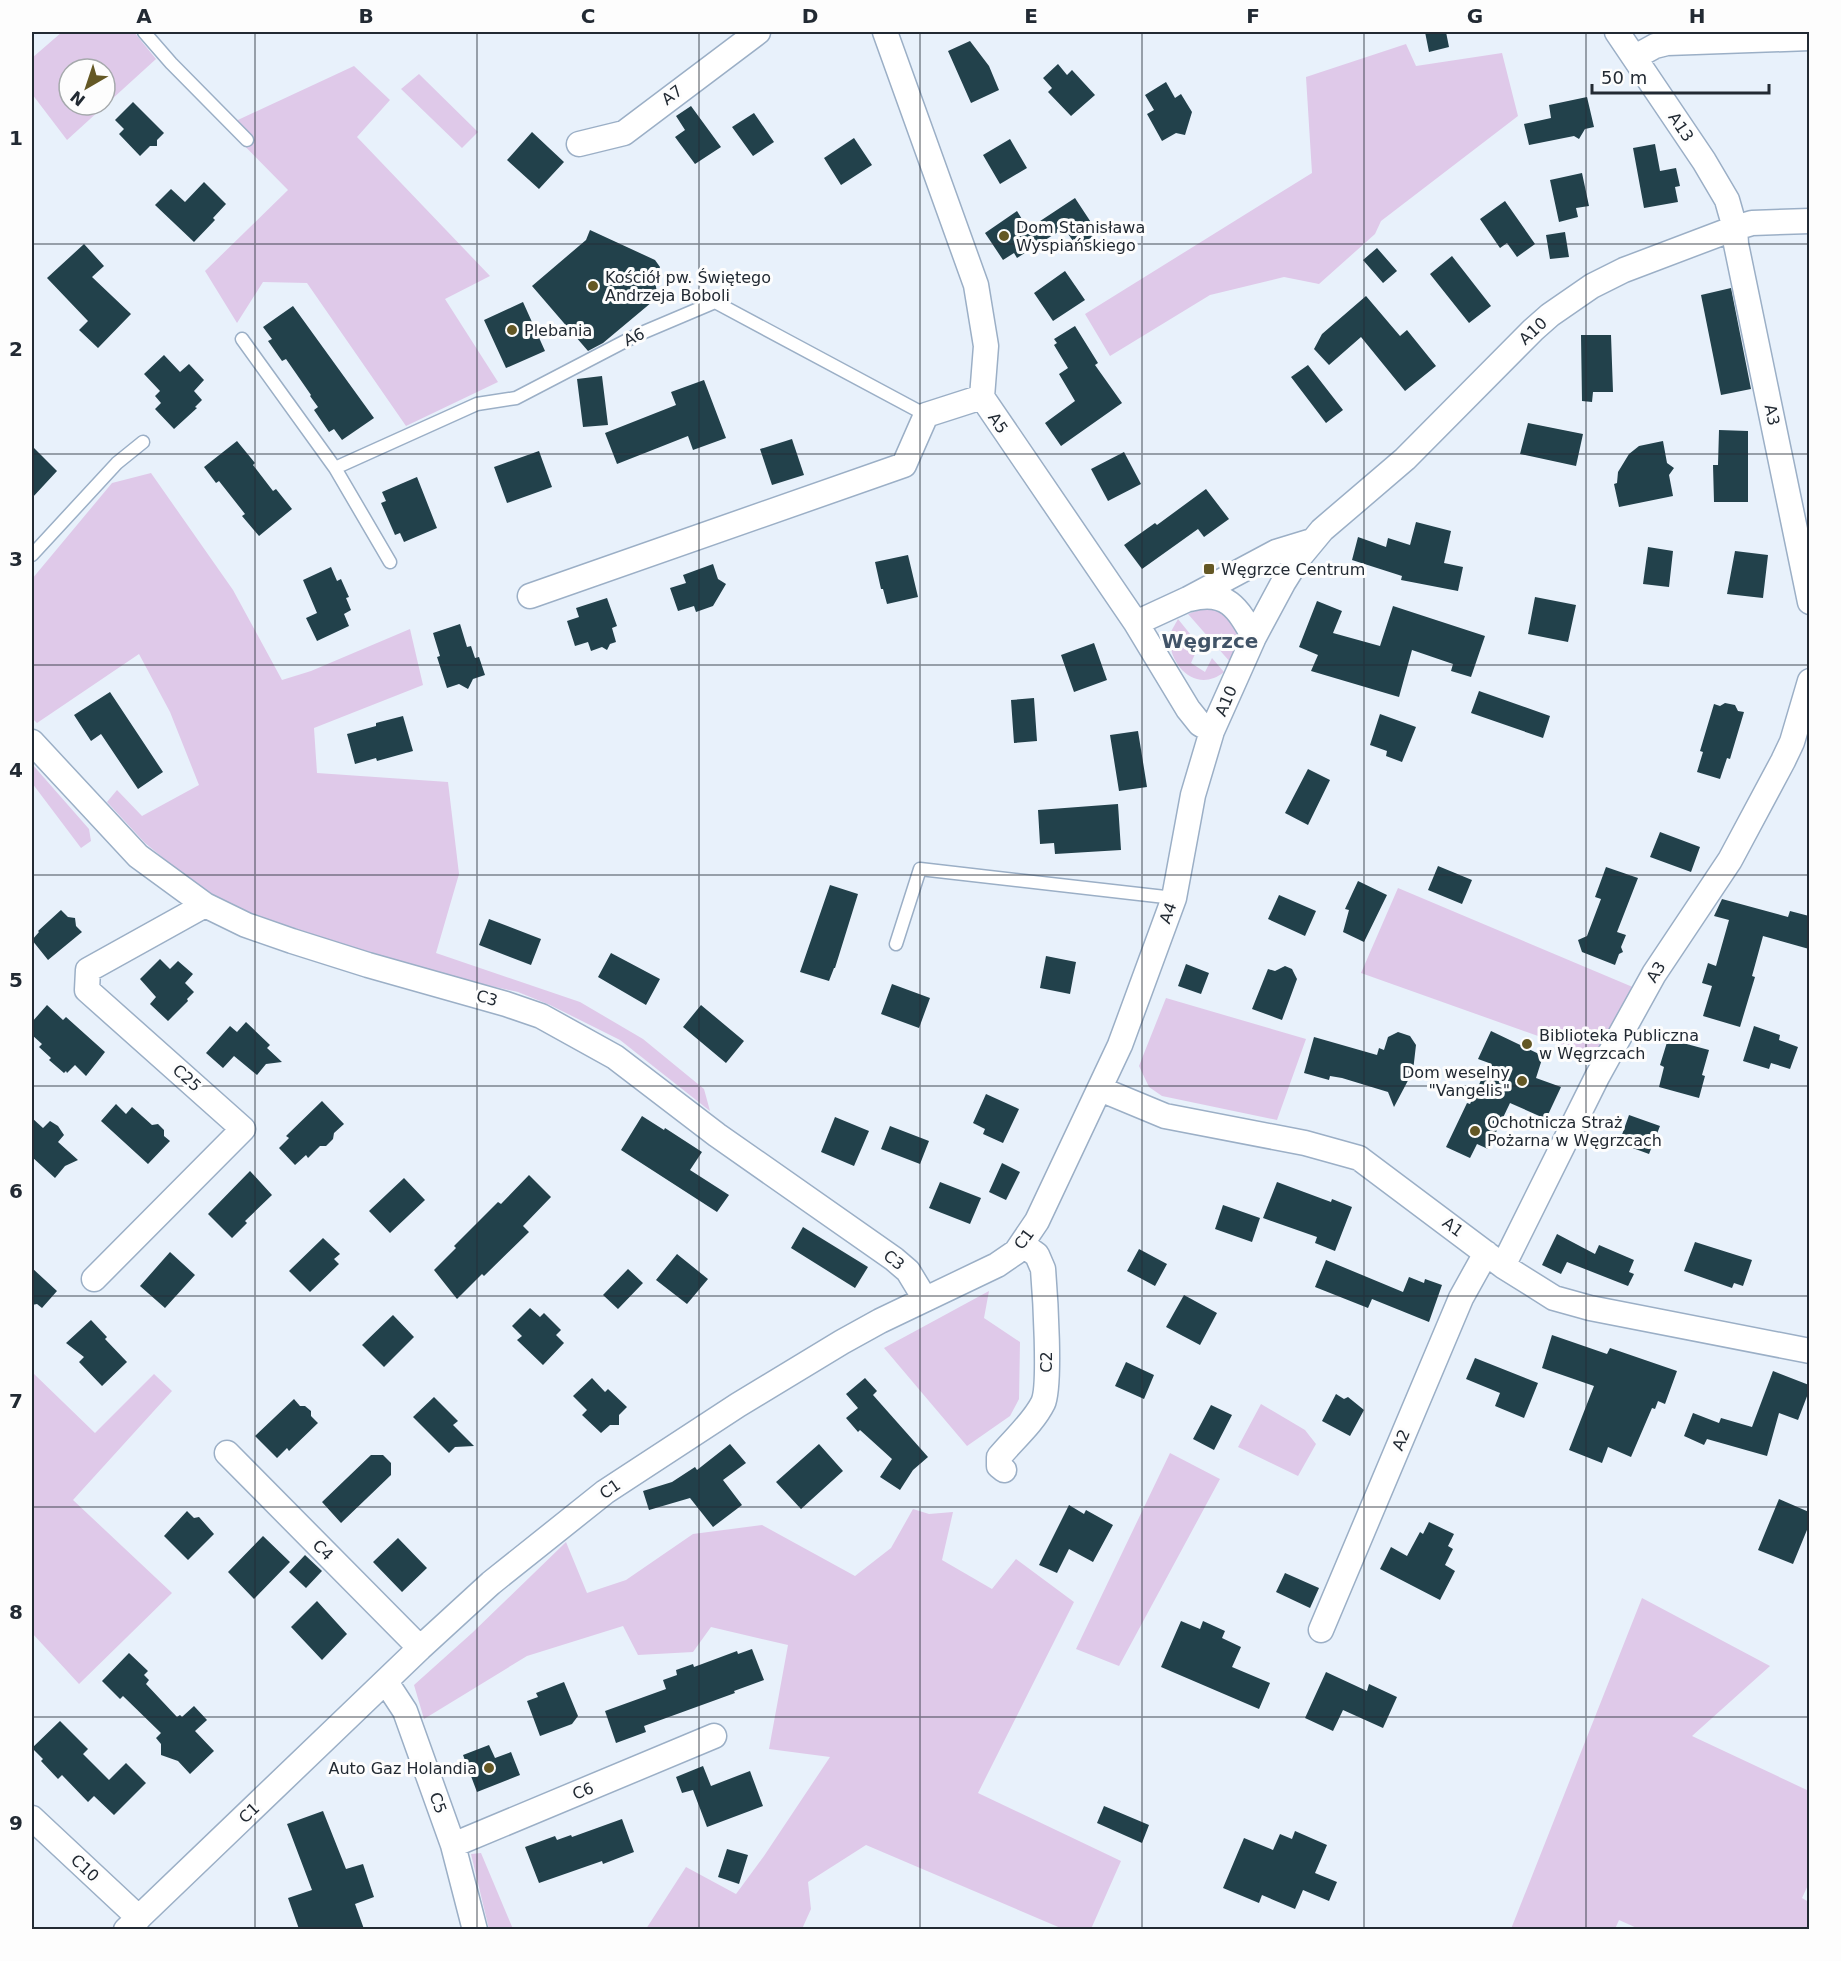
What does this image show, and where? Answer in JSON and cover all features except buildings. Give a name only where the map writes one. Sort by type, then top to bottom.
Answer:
[{"type":"street","name":"A7","points":[[579,144],[624,133],[758,32]]},
{"type":"street","name":"A5","points":[[885,32],[976,285],[986,346],[981,398],[1136,623],[1188,710],[1200,724],[1212,731]]},
{"type":"street","name":"A13","points":[[1617,32],[1710,171],[1726,200],[1735,228]]},
{"type":"street","points":[[1635,57],[1654,46],[1667,43],[1809,38]]},
{"type":"street","name":"A10","points":[[1212,731],[1254,637],[1283,583],[1312,541],[1331,521],[1399,465],[1550,315],[1592,286],[1624,270],[1735,228],[1752,222],[1809,221]]},
{"type":"street","name":"A3","points":[[1735,228],[1736,244],[1809,602]]},
{"type":"street","points":[[531,596],[904,465],[926,415],[981,398]]},
{"type":"street","name":"A10","points":[[1136,623],[1188,599],[1276,552],[1312,541]]},
{"type":"street","name":"A10","points":[[1188,599],[1211,596],[1232,604],[1243,617],[1254,637]]},
{"type":"street","name":"A3","points":[[1495,1259],[1654,974],[1730,860],[1792,742],[1809,681]]},
{"type":"street","name":"A4","points":[[1100,1089],[1123,1036],[1174,898],[1193,795],[1212,731]]},
{"type":"street","name":"C3","points":[[32,742],[138,856],[205,905],[246,925],[368,965],[506,1004],[541,1016],[571,1031],[615,1057],[717,1135],[894,1259],[908,1271],[925,1299]]},
{"type":"street","name":"C25","points":[[94,1279],[243,1129],[87,990],[88,970],[205,905]]},
{"type":"street","name":"A1","points":[[1100,1089],[1165,1116],[1305,1143],[1359,1158],[1495,1259],[1554,1298],[1590,1308],[1809,1351]]},
{"type":"street","name":"C1","points":[[133,1924],[420,1648],[491,1583],[605,1491],[738,1405],[880,1321],[1007,1259],[1023,1244],[1037,1221],[1100,1089]]},
{"type":"street","name":"C2","points":[[1004,1470],[999,1466],[999,1457],[1038,1412],[1045,1400],[1043,1269],[1037,1255],[1023,1244]]},
{"type":"street","name":"A2","points":[[1321,1630],[1461,1298],[1495,1259]]},
{"type":"street","name":"C4","points":[[227,1453],[420,1648]]},
{"type":"street","name":"C5","points":[[386,1682],[405,1711],[453,1845],[475,1929]]},
{"type":"street","name":"C6","points":[[453,1845],[714,1736]]},
{"type":"street","name":"C10","points":[[32,1818],[133,1924]]},
{"type":"lane","points":[[144,32],[171,63],[247,140]]},
{"type":"lane","name":"A6","points":[[335,468],[477,404],[516,398],[637,335],[715,302],[926,415]]},
{"type":"lane","points":[[242,339],[335,468],[390,562]]},
{"type":"lane","points":[[32,555],[117,463],[143,442]]},
{"type":"lane","points":[[896,944],[920,869],[1174,898]]},
{"type":"shaded area","points":[[62,32],[134,32],[156,59],[117,94],[117,57],[57,57],[57,117],[92,117],[67,140],[32,94],[32,58]]},
{"type":"shaded area","points":[[1406,44],[1416,66],[1502,53],[1518,116],[1381,221],[1375,234],[1319,284],[1284,277],[1210,295],[1110,356],[1085,314],[1312,173],[1306,77]]},
{"type":"shaded area","points":[[354,66],[390,100],[357,137],[490,276],[445,299],[498,382],[406,426],[307,283],[263,282],[237,323],[205,271],[288,190],[225,126]]},
{"type":"shaded area","points":[[419,74],[478,132],[462,148],[401,89]]},
{"type":"shaded area","points":[[151,473],[233,590],[282,680],[311,671],[410,629],[423,685],[314,728],[317,773],[448,782],[459,874],[436,953],[580,1002],[643,1039],[704,1089],[710,1111],[620,1040],[550,1005],[518,992],[396,965],[292,933],[212,898],[145,843],[107,802],[117,790],[142,816],[199,785],[170,712],[139,654],[37,723],[32,718],[32,579],[112,483]]},
{"type":"shaded area","points":[[1207,607],[1219,609],[1228,614],[1236,627],[1237,641],[1231,663],[1188,614]]},
{"type":"shaded area","points":[[1178,619],[1199,645],[1191,663],[1205,672],[1212,658],[1224,672],[1214,678],[1204,680],[1186,674],[1179,666],[1171,647],[1170,636]]},
{"type":"shaded area","points":[[32,764],[89,829],[91,841],[81,848],[32,783]]},
{"type":"shaded area","points":[[1398,888],[1635,988],[1594,1056],[1361,973]]},
{"type":"shaded area","points":[[1166,998],[1306,1039],[1277,1120],[1162,1096],[1149,1087],[1139,1066]]},
{"type":"shaded area","points":[[989,1291],[984,1318],[1020,1342],[1019,1399],[1010,1416],[967,1446],[884,1348]]},
{"type":"shaded area","points":[[32,1372],[95,1433],[154,1374],[172,1391],[73,1500],[172,1593],[79,1684],[32,1633]]},
{"type":"shaded area","points":[[1261,1404],[1305,1430],[1316,1444],[1298,1476],[1238,1447]]},
{"type":"shaded area","points":[[1170,1453],[1220,1479],[1119,1666],[1076,1649]]},
{"type":"shaded area","points":[[913,1509],[929,1514],[953,1512],[942,1560],[992,1589],[1016,1559],[1074,1602],[978,1793],[1121,1861],[1091,1929],[1063,1929],[866,1845],[808,1882],[811,1909],[802,1929],[646,1929],[686,1867],[736,1894],[830,1757],[769,1749],[788,1645],[711,1627],[693,1652],[638,1655],[623,1626],[527,1656],[424,1719],[414,1685],[472,1633],[566,1542],[587,1593],[626,1580],[693,1534],[762,1525],[855,1576],[891,1548]]},
{"type":"shaded area","points":[[1642,1598],[1770,1666],[1692,1736],[1809,1791],[1809,1883],[1802,1898],[1809,1902],[1809,1929],[1639,1929],[1619,1920],[1615,1929],[1511,1929]]},
{"type":"shaded area","points":[[481,1853],[513,1929],[489,1929],[471,1854]]},
{"type":"place","name":"Dom Stanisława Wyspiańskiego","points":[[1004,236]]},
{"type":"place","name":"Kościół pw. Świętego Andrzeja Boboli","points":[[593,286]]},
{"type":"place","name":"Plebania","points":[[512,330]]},
{"type":"place","name":"Węgrzce Centrum","points":[[1209,569]]},
{"type":"place","name":"Biblioteka Publiczna w Węgrzcach","points":[[1527,1044]]},
{"type":"place","name":"Dom weselny \"Vangelis\"","points":[[1522,1081]]},
{"type":"place","name":"Ochotnicza Straż Pożarna w Węgrzcach","points":[[1475,1131]]},
{"type":"place","name":"Auto Gaz Holandia","points":[[489,1768]]},
{"type":"district","name":"Węgrzce","points":[[1210,641]]}]
